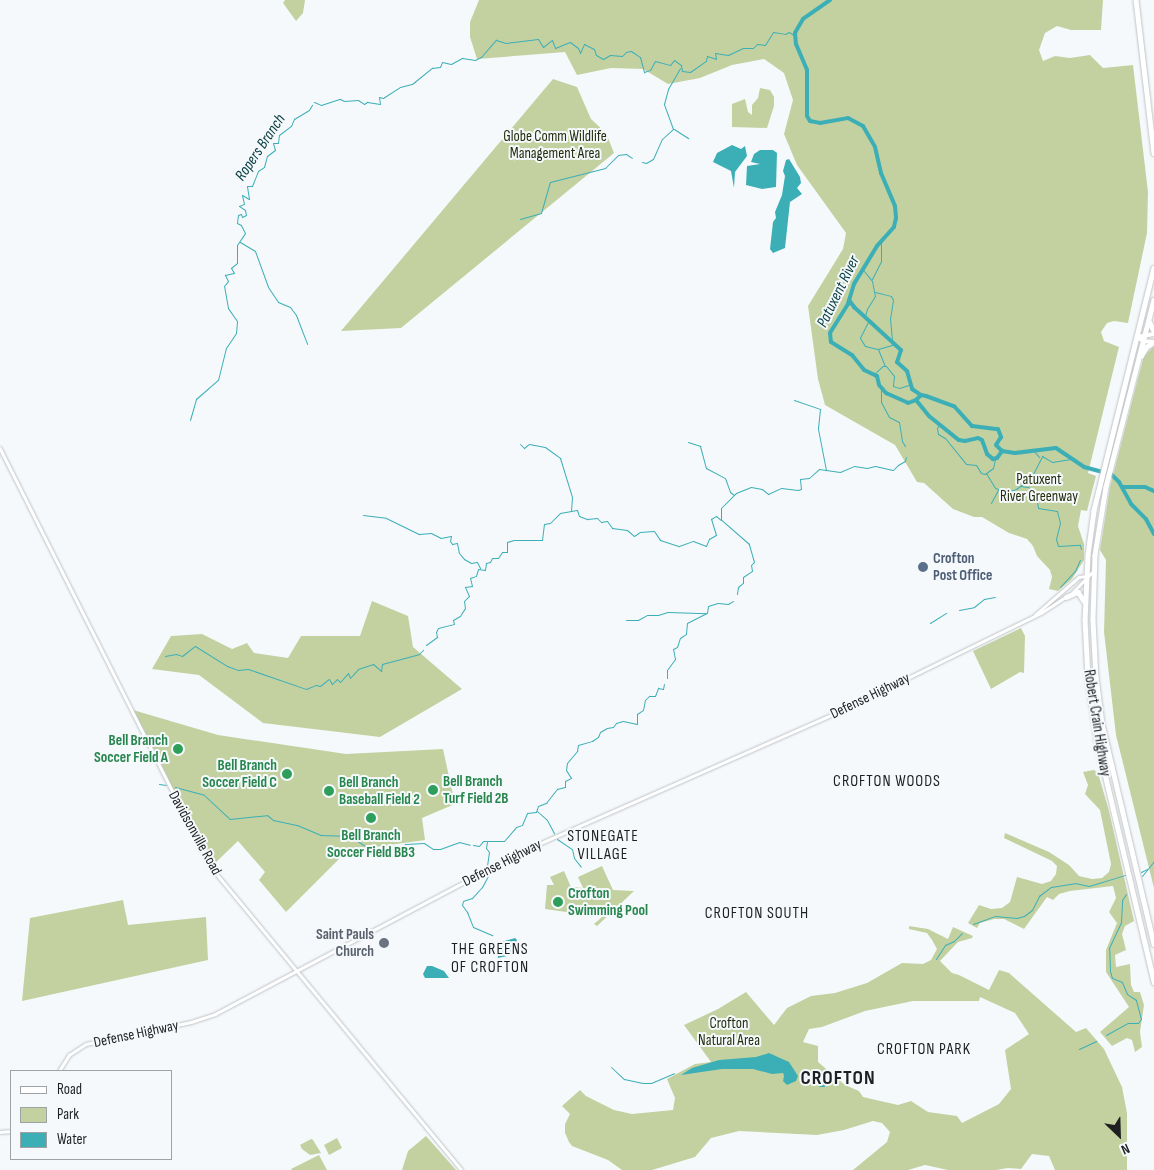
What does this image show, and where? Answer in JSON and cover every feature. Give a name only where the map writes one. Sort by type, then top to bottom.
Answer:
[{"type":"highway","points":[[1136,0],[1154,153]]},
{"type":"highway","name":"Robert Crain Highway","points":[[1154,268],[1099,485],[1085,604],[1086,650],[1094,726],[1154,982]]},
{"type":"highway","points":[[1131,386],[1154,300]]},
{"type":"highway","points":[[1149,319],[1154,332]]},
{"type":"highway","points":[[1131,386],[1143,352],[1154,342]]},
{"type":"highway","name":"Robert Crain Highway","points":[[1131,386],[1106,486],[1094,569],[1093,649],[1101,714],[1154,944]]},
{"type":"highway","points":[[1087,578],[1093,582]]},
{"type":"highway","points":[[1066,597],[1078,592],[1082,595],[1085,604]]},
{"type":"highway","points":[[1136,905],[1142,905],[1149,924]]},
{"type":"main road","points":[[1143,338],[1154,332]]},
{"type":"main road","points":[[1137,337],[1154,342]]},
{"type":"main road","name":"Davidsonville Road","points":[[0,448],[206,860],[462,1170]]},
{"type":"main road","name":"Defense Highway","points":[[60,1070],[69,1055],[82,1046],[203,1019],[523,851],[842,710],[1033,617],[1066,597],[1094,569]]},
{"type":"main road","name":"Defense Highway","points":[[1033,617],[1079,577],[1087,578]]},
{"type":"green space","points":[[285,0],[305,0],[303,13],[296,21],[283,3]]},
{"type":"green space","name":"Patuxent River Greenway","points":[[479,0],[1103,0],[1101,30],[1071,30],[1057,26],[1045,33],[1039,50],[1043,61],[1055,56],[1070,58],[1090,55],[1103,68],[1133,65],[1148,192],[1147,233],[1128,323],[1114,321],[1107,323],[1101,332],[1104,341],[1119,347],[1088,473],[1096,476],[1087,511],[1081,510],[1078,526],[1084,544],[1084,560],[1072,579],[1058,591],[1049,589],[1052,577],[1050,570],[1037,556],[1033,546],[1027,539],[1009,533],[982,517],[974,517],[953,509],[924,483],[917,482],[895,445],[825,405],[818,379],[808,306],[843,249],[846,233],[797,165],[784,134],[793,100],[784,73],[764,59],[732,65],[700,78],[668,84],[643,69],[611,68],[577,75],[565,52],[477,59],[470,37],[470,22]]},
{"type":"green space","name":"Globe Comm Wildlife Management Area","points":[[553,79],[577,87],[591,119],[606,133],[614,153],[401,328],[341,331]]},
{"type":"green space","points":[[760,88],[770,90],[774,97],[774,106],[767,128],[732,127],[732,104],[745,99],[748,112],[752,115],[752,105],[758,98]]},
{"type":"green space","points":[[1154,346],[1154,888],[1116,735],[1104,632],[1106,560],[1100,550],[1110,487],[1137,382],[1144,356]]},
{"type":"green space","points":[[372,601],[408,616],[413,647],[462,689],[380,737],[263,723],[199,675],[152,669],[171,636],[202,634],[232,649],[247,643],[254,653],[288,658],[301,636],[360,636]]},
{"type":"green space","points":[[1021,628],[1025,636],[1024,673],[1020,672],[991,689],[973,651]]},
{"type":"green space","points":[[133,710],[218,735],[346,754],[443,749],[455,804],[422,818],[425,840],[347,851],[286,912],[259,880],[265,872],[238,841],[212,866]]},
{"type":"green space","points":[[1094,770],[1098,773],[1109,811],[1134,921],[1125,926],[1122,934],[1126,950],[1115,955],[1116,967],[1130,964],[1131,985],[1134,992],[1140,992],[1144,1005],[1140,1032],[1142,1047],[1135,1052],[1132,1040],[1127,1038],[1112,1046],[1100,1032],[1129,1007],[1106,972],[1106,950],[1117,923],[1109,912],[1116,898],[1113,886],[1070,891],[1059,894],[1053,900],[1047,897],[1024,929],[1004,919],[994,919],[980,923],[977,928],[968,923],[979,905],[991,909],[1002,908],[1010,902],[1017,877],[1042,884],[1051,881],[1056,874],[1057,866],[1052,861],[1004,838],[1005,833],[1049,852],[1069,865],[1079,876],[1092,879],[1102,878],[1109,872],[1111,864],[1100,810],[1085,794],[1088,785],[1083,772]]},
{"type":"green space","points":[[602,866],[613,890],[634,891],[597,926],[594,924],[602,917],[545,909],[547,885],[554,885],[550,877],[564,871],[571,887],[583,888],[578,877]]},
{"type":"green space","points":[[123,900],[128,925],[206,917],[208,960],[22,1001],[30,918]]},
{"type":"green space","name":"Crofton Natural Area","points":[[909,926],[928,929],[948,939],[953,927],[973,936],[958,942],[940,961],[952,973],[989,990],[999,970],[1009,973],[1076,1032],[1086,1028],[1104,1049],[1122,1087],[1127,1113],[1127,1170],[1055,1170],[1049,1156],[1032,1154],[1021,1169],[948,1170],[925,1165],[908,1170],[853,1170],[887,1142],[890,1132],[882,1123],[873,1121],[844,1130],[817,1135],[739,1131],[711,1138],[695,1157],[652,1170],[622,1170],[608,1160],[572,1146],[569,1142],[565,1133],[565,1124],[570,1114],[562,1106],[580,1090],[586,1096],[614,1110],[632,1114],[673,1110],[675,1098],[667,1079],[695,1064],[711,1062],[684,1025],[718,1009],[746,992],[774,1025],[787,1008],[811,996],[835,993],[867,983],[902,963],[923,964],[931,960],[937,949],[932,940],[927,933],[909,929]],"holes":[[[980,997],[1015,1013],[1029,1034],[1005,1050],[1011,1089],[999,1104],[962,1123],[957,1116],[928,1112],[911,1101],[898,1105],[863,1097],[859,1091],[845,1085],[818,1062],[818,1046],[803,1042],[809,1029],[822,1027],[865,1011],[913,1001],[979,1001]]]},
{"type":"green space","points":[[426,1136],[456,1170],[402,1170],[408,1151]]},
{"type":"green space","points":[[337,1138],[342,1148],[329,1155],[324,1145]]},
{"type":"green space","points":[[311,1139],[321,1153],[310,1155],[302,1149],[300,1145]]},
{"type":"green space","points":[[319,1155],[327,1170],[291,1169]]},
{"type":"water","points":[[732,145],[741,149],[745,146],[747,156],[735,172],[734,188],[731,171],[713,162],[717,153]]},
{"type":"water","points":[[760,150],[773,150],[777,153],[776,187],[762,189],[746,185],[747,166],[760,164],[751,162],[754,154]]},
{"type":"water","points":[[789,159],[800,177],[801,183],[797,188],[802,194],[790,202],[785,248],[773,253],[770,249],[773,222],[776,218],[775,212],[782,195],[785,176],[783,171],[786,160]]},
{"type":"water","points":[[515,938],[517,940],[513,950],[507,956],[498,958],[497,943]]},
{"type":"water","points":[[427,966],[444,971],[449,978],[425,978],[423,974]]},
{"type":"water","points":[[769,1053],[789,1062],[798,1076],[796,1081],[787,1085],[783,1081],[783,1073],[772,1074],[753,1069],[722,1069],[681,1075],[692,1068],[719,1060],[756,1057]]},
{"type":"water","points":[[808,1070],[811,1073],[817,1071],[823,1075],[825,1087],[820,1087],[810,1080]]},
{"type":"waterway","name":"Patuxent River","points":[[830,0],[803,19],[795,33],[796,44],[807,70],[807,116],[810,121],[820,123],[848,118],[863,126],[875,147],[881,173],[895,206],[896,218],[894,227],[877,246],[854,284],[848,304],[830,333],[831,342],[852,355],[864,370],[877,376],[879,385],[886,393],[908,403],[916,400],[921,395],[926,396],[954,406],[972,426],[998,429],[1001,437],[996,445],[1002,451],[1015,453],[1056,448],[1084,467],[1111,474],[1119,482],[1131,504],[1146,519],[1154,534]]},
{"type":"waterway","name":"Ropers Branch","points":[[314,102],[321,105],[340,99],[344,101],[358,100],[364,104],[367,102],[380,104],[379,97],[383,98],[400,87],[412,84],[432,68],[440,67],[442,62],[451,64],[462,58],[475,60],[481,57],[496,40],[506,43],[538,39],[543,47],[552,40],[555,48],[570,42],[578,48],[580,53],[584,44],[594,49],[596,55],[603,59],[610,55],[622,56],[626,52],[631,51],[640,57],[644,72],[650,70],[655,61],[670,65],[674,60],[681,65],[682,71],[690,72],[706,61],[707,56],[716,59],[715,53],[728,55],[743,48],[753,48],[757,44],[765,45],[773,32],[785,34],[789,32],[795,36]]},
{"type":"waterway","points":[[642,162],[646,163],[653,159],[662,139],[673,129],[664,104],[668,89],[680,68]]},
{"type":"waterway","name":"Ropers Branch","points":[[190,420],[196,399],[218,380],[226,348],[236,333],[237,321],[228,308],[224,286],[228,281],[225,275],[234,273],[231,268],[237,263],[237,245],[245,233],[241,225],[237,223],[238,215],[241,214],[242,217],[246,215],[245,210],[239,206],[244,204],[242,195],[249,199],[247,186],[252,186],[258,171],[264,167],[267,156],[275,150],[273,143],[278,143],[279,135],[291,126],[294,119],[309,110],[312,105]]},
{"type":"waterway","points":[[674,129],[688,138]]},
{"type":"waterway","points":[[520,219],[541,213],[550,182],[605,168],[618,155],[626,154],[632,158]]},
{"type":"waterway","points":[[872,279],[881,261],[881,240]]},
{"type":"waterway","points":[[240,242],[255,251],[268,287],[278,302],[290,307],[296,315],[307,344]]},
{"type":"waterway","points":[[864,271],[872,281],[875,296],[865,316]]},
{"type":"waterway","points":[[875,292],[891,296],[893,300],[890,318],[892,341]]},
{"type":"waterway","points":[[849,300],[854,307],[901,350],[897,362],[907,371],[912,389],[921,395]]},
{"type":"waterway","points":[[869,320],[860,338],[865,346],[878,349],[895,344]]},
{"type":"waterway","points":[[878,349],[885,366]]},
{"type":"waterway","points":[[874,374],[883,366],[886,366],[894,376],[893,386],[899,388],[909,385]]},
{"type":"waterway","points":[[881,388],[881,402],[889,417],[899,422],[902,441],[905,446]]},
{"type":"waterway","points":[[794,400],[820,409],[818,429],[826,470]]},
{"type":"waterway","points":[[916,400],[929,416],[959,440],[965,441],[978,438],[982,440],[987,454],[993,459],[997,458],[1002,451]]},
{"type":"waterway","points":[[940,423],[937,428],[938,434],[945,438],[966,464],[976,465],[981,473],[985,474],[993,468],[995,459]]},
{"type":"waterway","points":[[688,442],[700,446],[706,468],[725,478],[730,492],[734,495]]},
{"type":"waterway","points":[[520,444],[524,448],[529,444],[545,447],[560,458],[572,497],[571,511]]},
{"type":"waterway","name":"Patuxent River","points":[[1034,451],[1039,457]]},
{"type":"waterway","points":[[986,473],[995,488],[1007,492],[1016,489],[1031,478],[1042,456],[1052,462],[1071,459]]},
{"type":"waterway","points":[[737,594],[738,587],[743,583],[743,577],[752,571],[751,565],[754,562],[749,544],[721,520],[721,508],[736,493],[751,487],[762,489],[768,494],[781,488],[798,490],[801,489],[800,479],[809,478],[819,469],[840,472],[854,466],[867,468],[875,466],[893,470],[905,461],[906,457]]},
{"type":"waterway","points":[[1020,486],[1028,487],[1035,492],[1038,508],[1057,511],[1060,523],[1056,539],[1058,546],[1080,545],[1081,549]]},
{"type":"waterway","name":"Patuxent River","points":[[1123,487],[1145,487],[1154,491]]},
{"type":"waterway","points":[[991,503],[998,490]]},
{"type":"waterway","points":[[426,645],[437,637],[436,632],[438,628],[454,624],[453,620],[460,616],[465,608],[464,601],[469,596],[465,587],[472,586],[470,578],[476,576],[478,569],[485,570],[486,563],[490,562],[492,558],[498,558],[502,552],[507,552],[507,542],[514,540],[542,540],[544,524],[550,523],[560,513],[577,510],[579,516],[587,519],[597,518],[601,522],[607,521],[612,528],[627,530],[634,536],[640,532],[654,531],[660,540],[679,546],[693,541],[706,546],[709,539],[716,535],[711,519],[716,516],[721,520]]},
{"type":"waterway","points":[[363,515],[386,518],[419,534],[431,533],[441,538],[451,536],[450,541],[452,544],[457,543],[459,553],[464,559],[471,563],[477,562],[480,568]]},
{"type":"waterway","points":[[1060,587],[1075,571],[1080,560]]},
{"type":"waterway","points":[[959,610],[974,607],[984,599],[995,597]]},
{"type":"waterway","points":[[667,678],[667,670],[675,659],[673,649],[677,647],[680,638],[686,634],[687,623],[707,613],[708,606],[718,603],[728,604],[733,601]]},
{"type":"waterway","points":[[626,620],[638,620],[647,615],[658,615],[668,612],[706,613]]},
{"type":"waterway","points":[[930,623],[946,613]]},
{"type":"waterway","points":[[165,656],[176,654],[182,656],[195,646],[227,666],[238,670],[248,669],[306,689],[316,685],[320,686],[329,679],[332,684],[337,679],[340,682],[348,673],[350,678],[358,669],[373,664],[381,671],[382,664],[419,654],[423,650]]},
{"type":"waterway","points":[[473,845],[479,846],[483,841],[504,841],[516,827],[522,825],[527,813],[536,812],[538,806],[546,803],[557,789],[565,787],[565,781],[571,778],[566,770],[567,763],[577,751],[578,745],[592,741],[598,737],[600,732],[613,727],[616,723],[623,721],[637,724],[637,714],[643,710],[645,700],[649,696],[655,696],[658,688],[663,689],[664,684]]},
{"type":"waterway","points":[[159,784],[166,785]]},
{"type":"waterway","points":[[175,787],[204,795],[230,819],[267,815],[273,820],[297,825],[320,835],[343,836],[349,840],[356,840],[368,848],[375,848],[379,853],[391,849],[398,850],[405,844],[424,843],[433,849],[440,849],[459,842],[470,845]]},
{"type":"waterway","points":[[537,811],[547,820],[554,833]]},
{"type":"waterway","points":[[557,839],[572,849],[574,858],[581,867]]},
{"type":"waterway","points":[[487,842],[486,848],[489,852],[487,866]]},
{"type":"waterway","points":[[1142,876],[1154,861]]},
{"type":"waterway","points":[[1141,872],[1147,869]]},
{"type":"waterway","points":[[489,874],[482,887],[472,898],[463,901],[462,905],[473,927],[492,935]]},
{"type":"waterway","points":[[973,924],[995,916],[1017,918],[1024,916],[1032,910],[1039,896],[1051,887],[1075,883],[1089,886],[1125,875]]},
{"type":"waterway","points":[[1106,1035],[1128,1023],[1138,1023],[1141,1019],[1136,1000],[1127,994],[1122,982],[1112,978],[1110,971],[1109,948],[1121,922],[1122,900],[1126,894]]},
{"type":"waterway","points":[[936,959],[945,945],[954,941],[962,933]]},
{"type":"waterway","points":[[1079,1049],[1096,1041]]},
{"type":"waterway","points":[[611,1067],[624,1079],[643,1083],[651,1083],[674,1073]]},
{"type":"place","name":"Crofton Post Office","points":[[923,567]]},
{"type":"place","name":"Bell Branch Soccer Field A","points":[[178,749]]},
{"type":"place","name":"Bell Branch Soccer Field C","points":[[287,774]]},
{"type":"place","name":"Bell Branch Turf Field 2B","points":[[433,790]]},
{"type":"place","name":"Bell Branch Baseball Field 2","points":[[329,791]]},
{"type":"place","name":"Bell Branch Soccer Field BB3","points":[[371,818]]},
{"type":"place","name":"Crofton Swimming Pool","points":[[558,902]]},
{"type":"place","name":"Saint Pauls Church","points":[[384,943]]},
{"type":"district","name":"CROFTON WOODS","points":[[887,782]]},
{"type":"district","name":"STONEGATE VILLAGE","points":[[603,846]]},
{"type":"district","name":"CROFTON SOUTH","points":[[757,914]]},
{"type":"district","name":"THE GREENS OF CROFTON","points":[[490,959]]},
{"type":"district","name":"CROFTON PARK","points":[[924,1050]]},
{"type":"district","name":"CROFTON","points":[[838,1078]]}]
